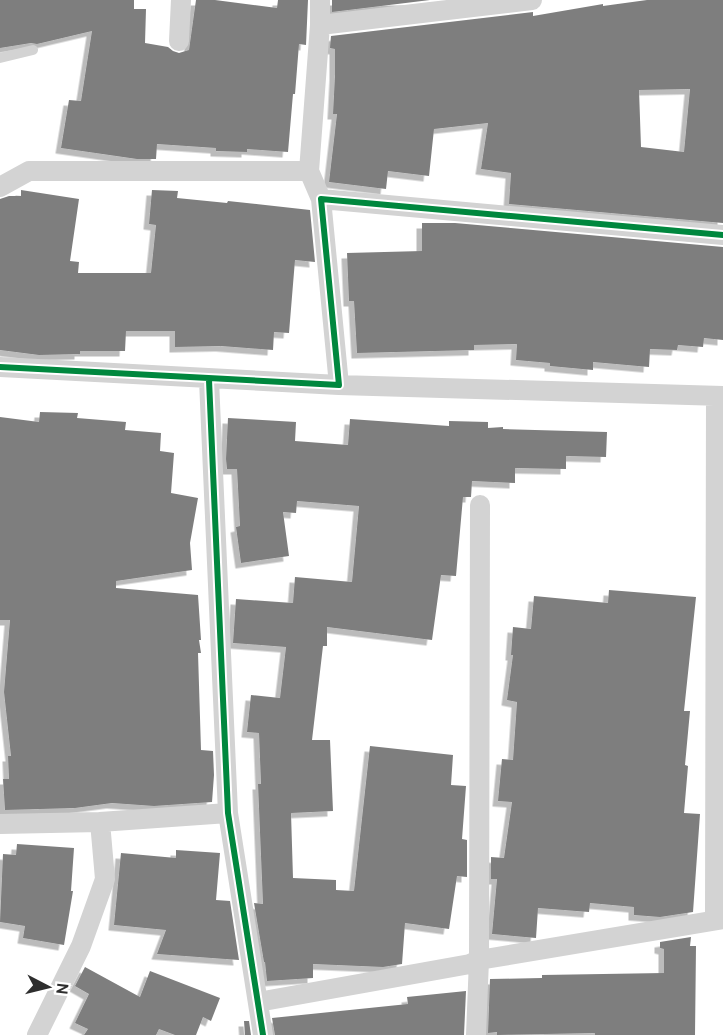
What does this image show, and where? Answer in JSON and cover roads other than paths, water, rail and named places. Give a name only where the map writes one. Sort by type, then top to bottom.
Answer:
[{"type":"street","points":[[179,41],[181,0]]},
{"type":"street","points":[[320,0],[309,171],[321,199],[339,386]]},
{"type":"street","points":[[320,25],[532,0]]},
{"type":"street","points":[[0,187],[28,171],[309,171]]},
{"type":"street","points":[[321,199],[723,235]]},
{"type":"street","points":[[0,367],[339,386],[719,396],[719,920],[479,960],[458,966],[258,1002]]},
{"type":"street","points":[[209,380],[228,813],[263,1035]]},
{"type":"street","points":[[476,1035],[479,960],[480,506]]},
{"type":"street","points":[[0,824],[100,822],[228,813]]},
{"type":"street","points":[[37,1035],[81,946],[105,879],[100,822]]},
{"type":"lane","points":[[0,58],[33,50]]}]
